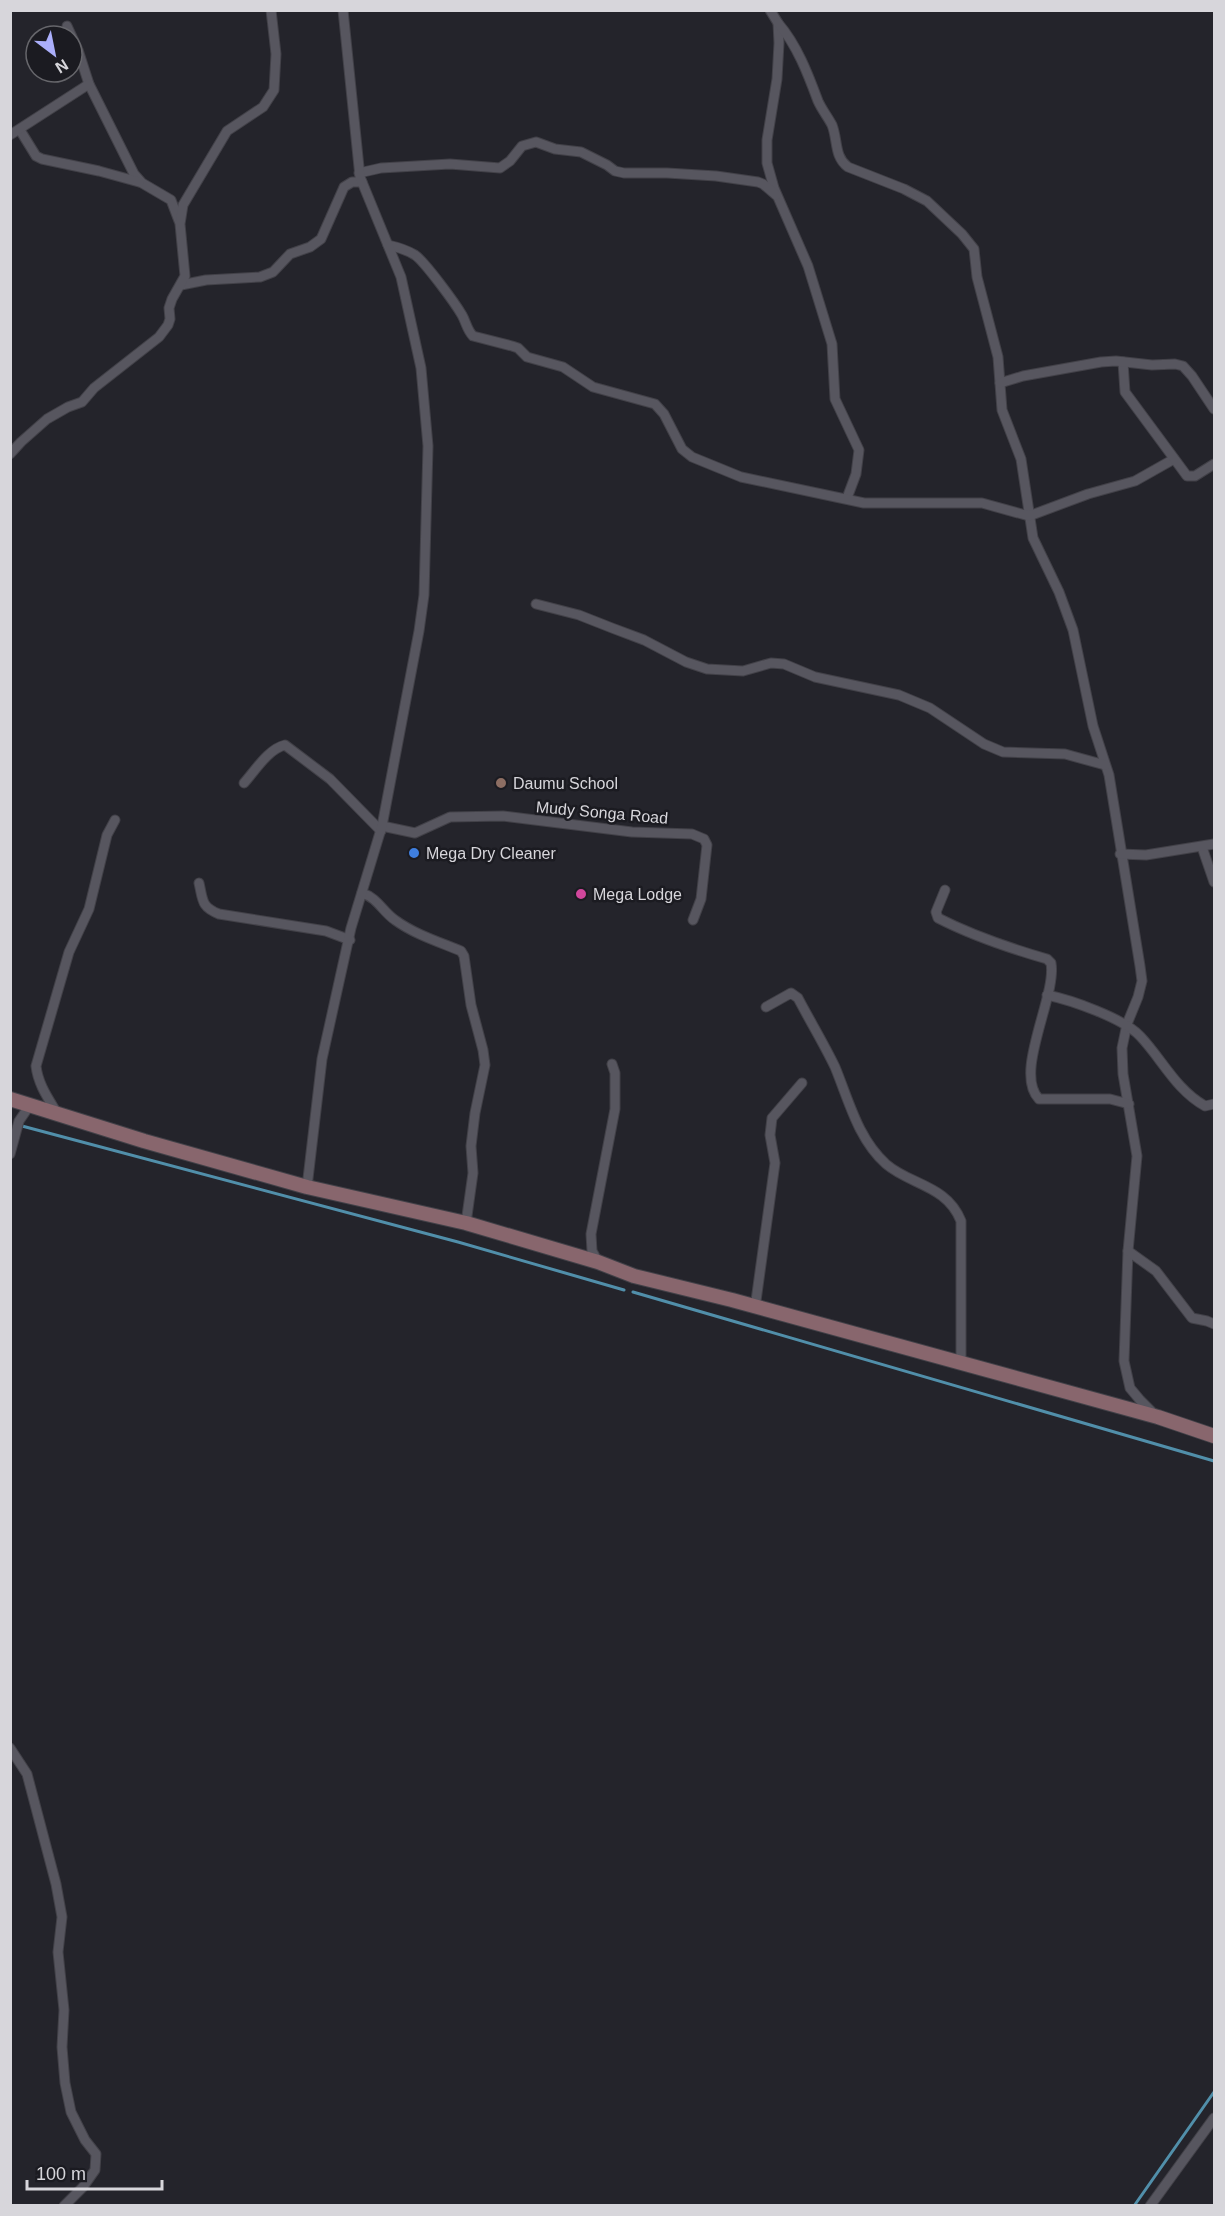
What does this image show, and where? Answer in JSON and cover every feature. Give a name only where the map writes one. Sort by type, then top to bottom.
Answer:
[{"type":"main road","points":[[10,1099],[307,1187],[466,1223],[598,1262],[634,1276],[1158,1417],[1215,1436]]},
{"type":"street","points":[[180,224],[183,205],[227,131],[263,106],[274,90],[276,54],[271,10]]},
{"type":"street","points":[[307,1187],[322,1059],[351,928],[382,829],[422,612],[428,446],[418,356],[401,277],[360,177],[343,10]]},
{"type":"street","points":[[770,10],[793,42],[818,100],[828,117],[836,137],[838,152],[844,164],[927,201],[969,240],[975,256],[977,277],[998,357],[1002,410],[1021,459],[1033,538],[1059,592],[1073,630],[1093,726],[1115,807],[1120,854],[1125,869],[1142,981],[1127,1024],[1122,1048],[1137,1156],[1128,1251],[1124,1361],[1130,1388],[1140,1401],[1158,1417]]},
{"type":"street","points":[[778,23],[777,78],[767,140],[767,163],[778,197],[808,266],[832,344],[835,399],[859,450],[860,457],[856,474],[847,498]]},
{"type":"street","points":[[84,69],[89,84],[134,174],[142,183]]},
{"type":"street","points":[[10,135],[89,84]]},
{"type":"street","points":[[10,454],[46,419],[82,402],[94,388],[159,337],[168,325],[171,299],[181,285],[186,272],[180,224],[171,200],[142,183],[42,159],[36,156],[20,130]]},
{"type":"street","points":[[181,285],[206,280],[260,277],[273,272],[290,254],[310,247],[321,239],[344,187],[381,168],[441,165],[500,168],[510,161],[522,146],[536,142],[555,149],[581,152],[615,171],[748,180],[763,184],[778,197]]},
{"type":"street","points":[[388,245],[407,251],[421,261],[463,316],[468,332],[472,336],[518,348],[527,357],[563,367],[593,387],[655,404],[664,414],[687,455],[741,477],[772,485],[877,504],[957,501],[982,503],[1029,516],[1088,494],[1135,481],[1174,459]]},
{"type":"street","points":[[1000,383],[1023,375],[1101,362],[1138,365],[1175,364],[1183,366],[1215,409]]},
{"type":"street","points":[[1123,362],[1125,392],[1187,476],[1191,478],[1215,464]]},
{"type":"street","points":[[536,604],[579,615],[644,640],[686,662],[707,669],[743,671],[771,663],[784,664],[815,677],[898,695],[930,708],[984,744],[1003,752],[1065,754],[1105,765]]},
{"type":"street","points":[[244,783],[270,754],[285,745],[330,779],[382,829]]},
{"type":"street","name":"Mudy Songa Road","points":[[382,829],[415,833],[450,817],[502,816],[632,832],[692,834],[704,839],[707,845],[701,899],[693,920]]},
{"type":"street","points":[[57,1113],[40,1081],[36,1066],[69,951],[89,909],[107,835],[114,819]]},
{"type":"street","points":[[1120,854],[1146,855],[1215,844]]},
{"type":"street","points":[[1202,847],[1215,882]]},
{"type":"street","points":[[1125,869],[1146,855]]},
{"type":"street","points":[[199,883],[203,903],[210,911],[326,931],[350,940]]},
{"type":"street","points":[[945,890],[936,912],[938,918],[1007,948],[1047,959],[1052,968],[1031,1070],[1032,1086],[1038,1099],[1110,1099],[1129,1104]]},
{"type":"street","points":[[362,893],[376,900],[393,920],[417,933],[461,951],[464,956],[471,1005],[485,1065],[471,1146],[473,1173],[466,1223]]},
{"type":"street","points":[[766,1007],[791,993],[798,998],[834,1067],[851,1112],[876,1154],[889,1166],[929,1187],[947,1201],[958,1214],[961,1221],[961,1364]]},
{"type":"street","points":[[1047,995],[1061,998],[1127,1024],[1140,1036],[1183,1090],[1205,1106],[1215,1104]]},
{"type":"street","points":[[598,1262],[592,1251],[591,1234],[615,1109],[615,1073],[612,1064]]},
{"type":"street","points":[[755,1308],[775,1163],[770,1135],[771,1118],[802,1083]]},
{"type":"street","points":[[10,1154],[19,1121],[30,1105]]},
{"type":"street","points":[[1128,1251],[1156,1271],[1192,1318],[1215,1324]]},
{"type":"street","points":[[10,1748],[27,1773],[56,1884],[62,1917],[58,1952],[64,2010],[62,2047],[65,2083],[71,2112],[85,2140],[96,2154],[95,2170],[83,2187],[64,2205]]},
{"type":"street","points":[[1150,2205],[1215,2118]]},
{"type":"waterway","points":[[22,1126],[458,1242],[624,1290]]},
{"type":"waterway","points":[[633,1292],[1214,1461]]},
{"type":"waterway","points":[[1134,2206],[1214,2092]]},
{"type":"place","name":"Daumu School","points":[[501,783]]},
{"type":"place","name":"Mega Dry Cleaner","points":[[414,853]]},
{"type":"place","name":"Mega Lodge","points":[[581,894]]}]
